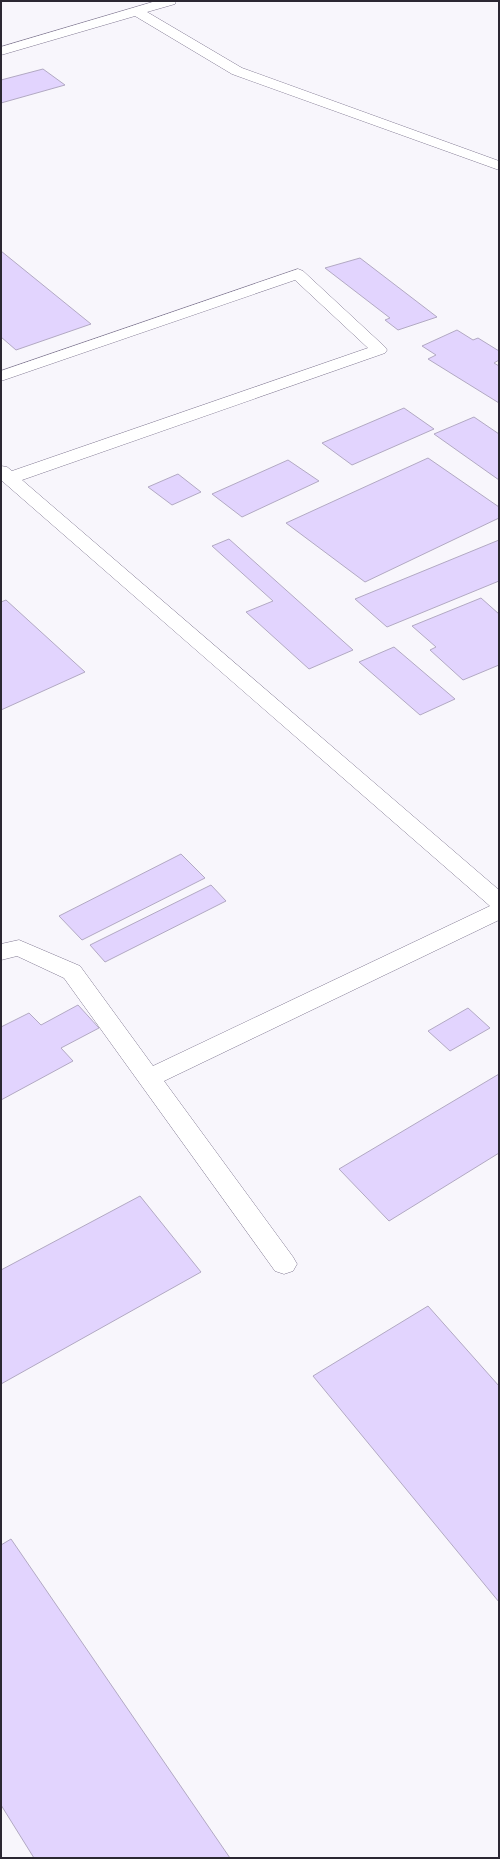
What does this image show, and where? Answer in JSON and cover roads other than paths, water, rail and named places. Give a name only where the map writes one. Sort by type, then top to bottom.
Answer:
[{"type":"street","points":[[1,51],[170,1]]},
{"type":"street","points":[[136,11],[237,71],[499,166]]},
{"type":"street","points":[[1,376],[298,274],[378,350],[5,475]]},
{"type":"street","points":[[5,475],[499,902]]},
{"type":"street","points":[[149,1078],[499,911]]},
{"type":"street","points":[[1,952],[19,948],[72,972],[284,1264]]}]
